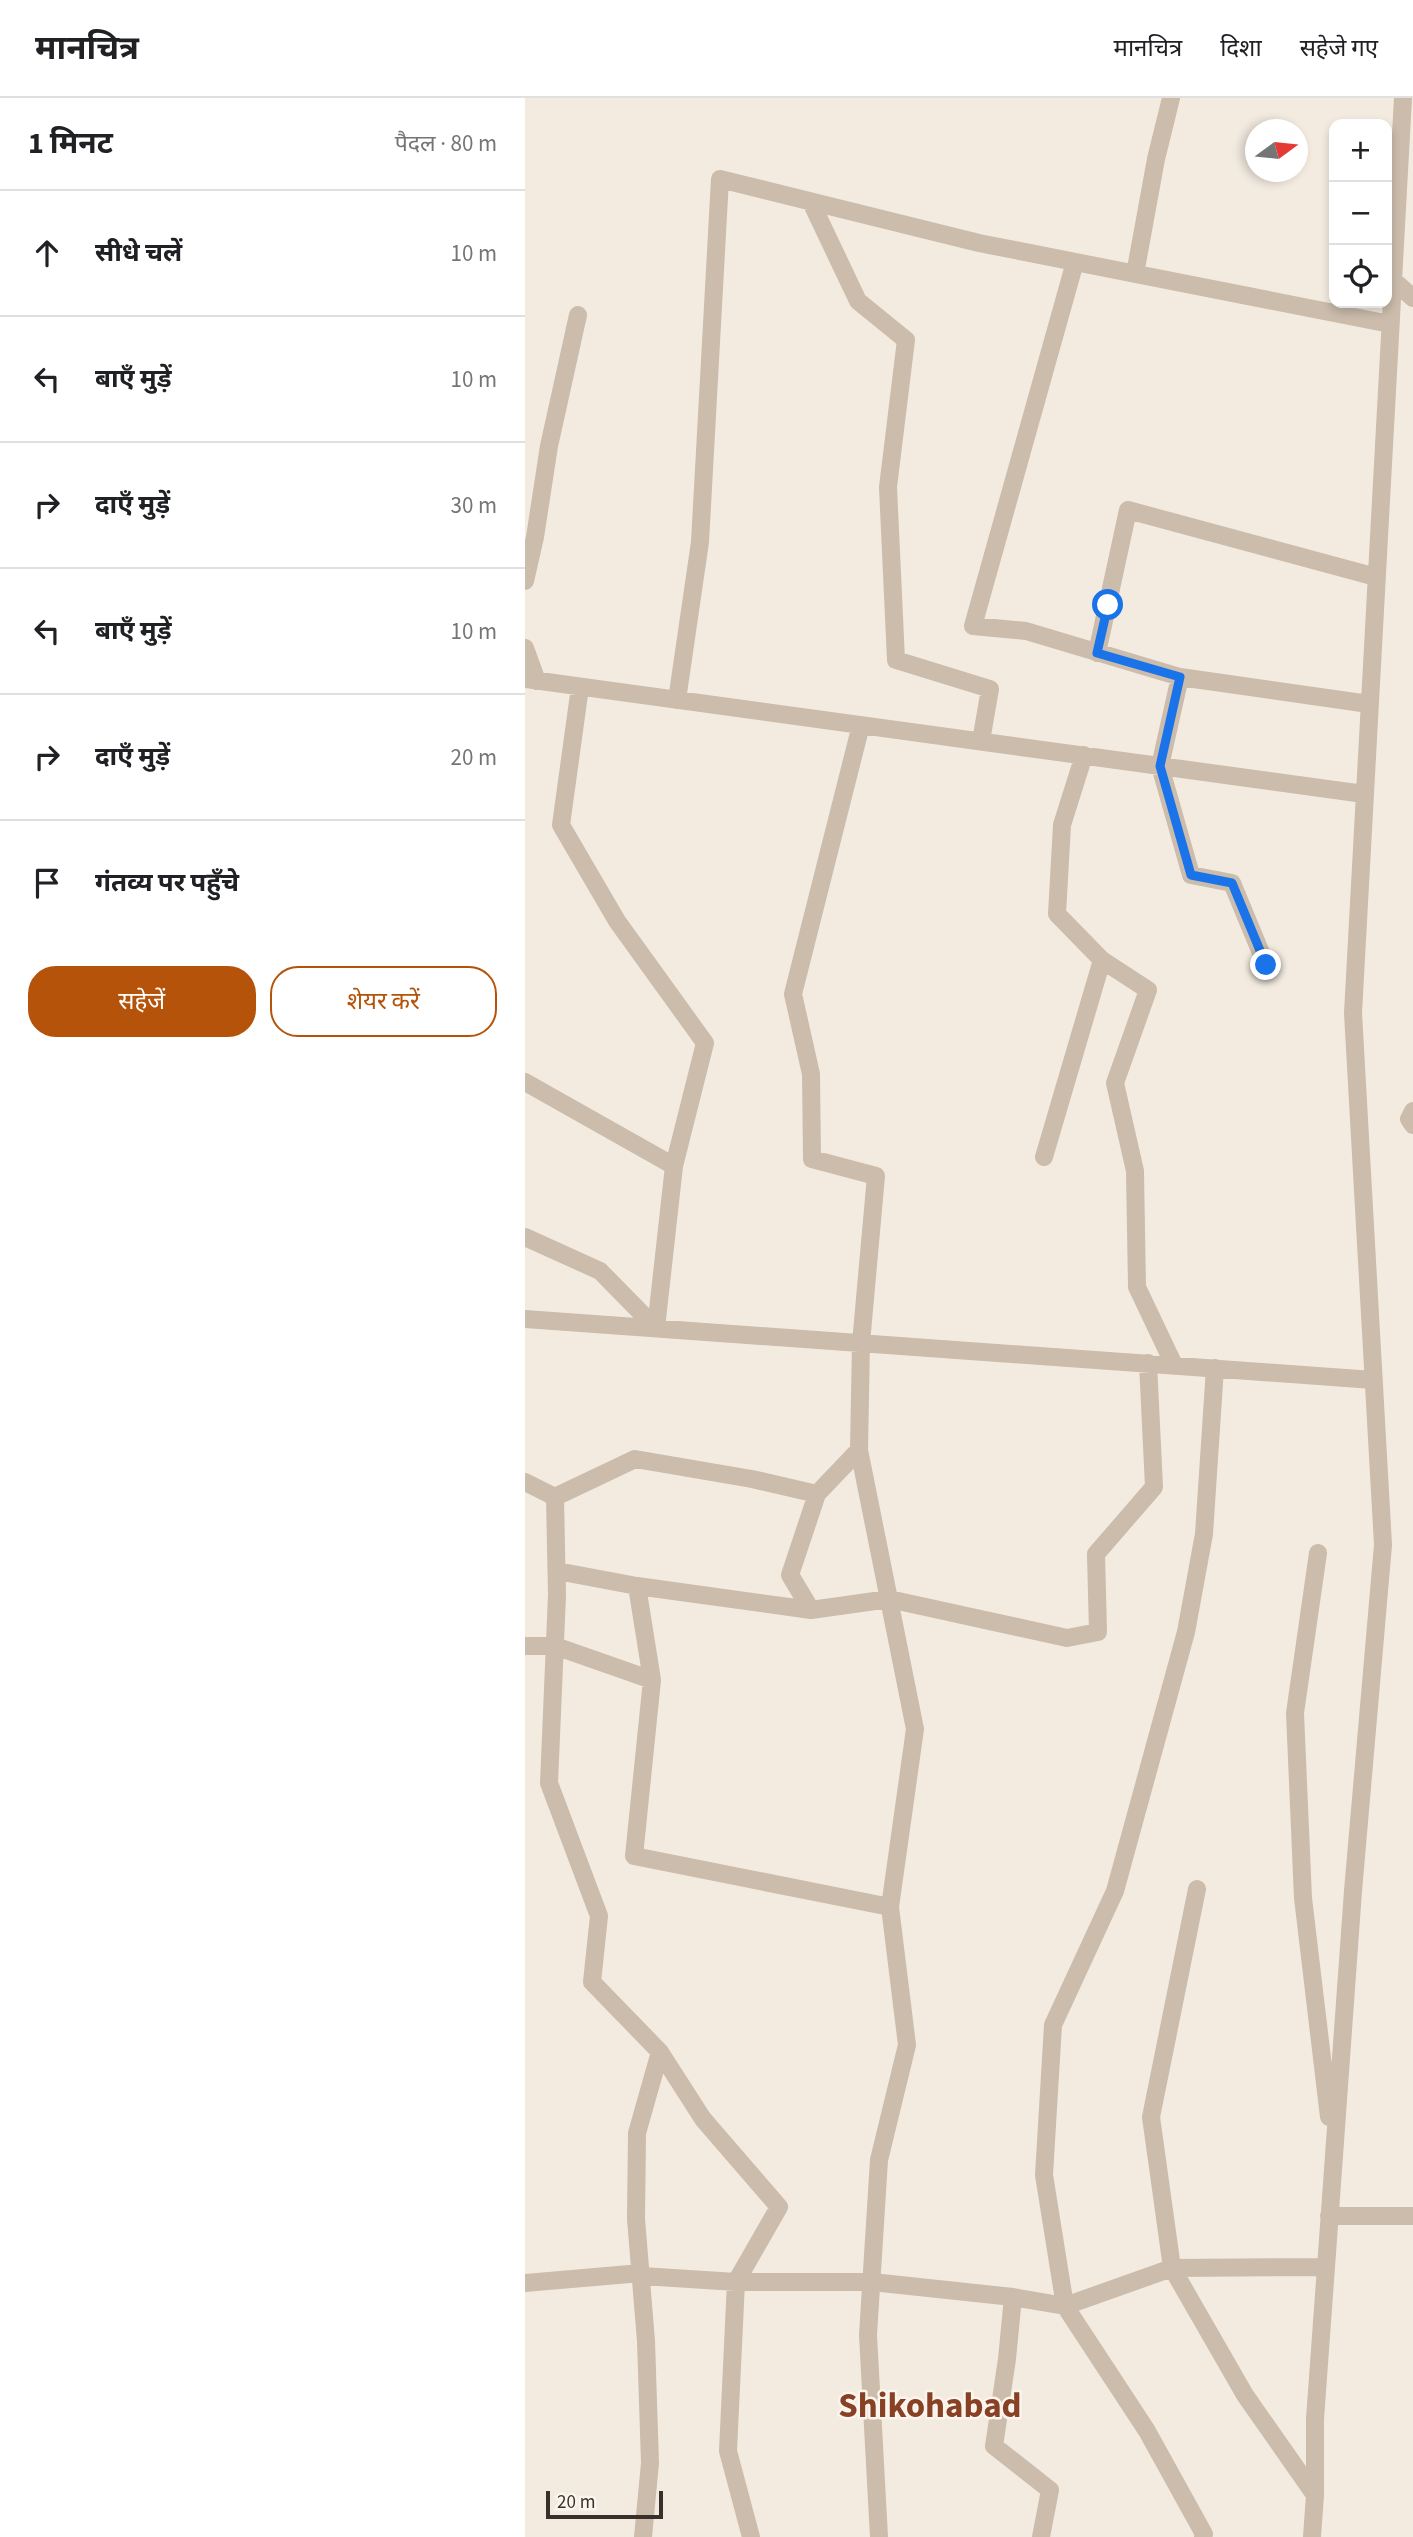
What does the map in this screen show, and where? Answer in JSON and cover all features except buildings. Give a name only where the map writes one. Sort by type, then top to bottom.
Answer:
[{"type":"street","points":[[1135,274],[1156,159],[1171,98]]},
{"type":"street","points":[[1403,98],[1392,279],[1413,298]]},
{"type":"street","points":[[677,700],[700,542],[720,179],[979,243],[1390,324]]},
{"type":"street","points":[[811,202],[857,301],[906,340],[888,487],[896,660],[991,690],[981,741]]},
{"type":"street","points":[[1075,262],[974,626],[1026,631],[1180,677],[1369,704]]},
{"type":"street","points":[[1312,2537],[1315,2419],[1329,2216],[1353,1891],[1383,1545],[1353,1013],[1391,308]]},
{"type":"street","points":[[525,581],[535,537],[549,446],[577,315]]},
{"type":"street","points":[[1097,653],[1128,510],[1376,576]]},
{"type":"street","points":[[525,648],[531,680],[1364,794]]},
{"type":"street","points":[[1180,677],[1160,766],[1191,875],[1232,883],[1266,965]]},
{"type":"street","points":[[580,687],[561,825],[617,921],[705,1043],[674,1166],[656,1328]]},
{"type":"street","points":[[861,725],[793,994],[811,1074],[812,1159],[876,1176],[861,1343],[859,1450],[915,1729],[890,1907],[907,2045],[879,2160],[868,2335],[879,2537]]},
{"type":"street","points":[[1084,755],[1062,825],[1057,914],[1101,960],[1148,990],[1115,1083],[1135,1171],[1137,1287],[1174,1365]]},
{"type":"street","points":[[1044,1157],[1101,960]]},
{"type":"street","points":[[525,1083],[674,1166]]},
{"type":"street","points":[[1413,1111],[1409,1119],[1413,1125]]},
{"type":"street","points":[[525,1237],[600,1271],[656,1328]]},
{"type":"street","points":[[525,1319],[1373,1380]]},
{"type":"street","points":[[557,1571],[637,1586],[811,1610],[889,1599],[1067,1638],[1098,1632],[1096,1554],[1154,1486],[1148,1363]]},
{"type":"street","points":[[1203,2537],[1204,2534],[1147,2431],[1065,2306],[1044,2175],[1053,2025],[1115,1891],[1186,1632],[1204,1534],[1216,1368]]},
{"type":"street","points":[[811,1610],[790,1574],[817,1494],[859,1450]]},
{"type":"street","points":[[555,1497],[635,1459],[752,1479],[817,1494]]},
{"type":"street","points":[[525,1482],[555,1497]]},
{"type":"street","points":[[555,1497],[557,1571],[549,1783],[599,1916],[592,1982],[660,2052],[703,2119],[779,2207],[736,2281],[728,2451],[751,2537]]},
{"type":"street","points":[[1318,1553],[1295,1713],[1303,1898],[1334,2157]]},
{"type":"street","points":[[637,1586],[652,1680],[633,1856],[890,1907]]},
{"type":"street","points":[[525,1646],[555,1646],[652,1680]]},
{"type":"street","points":[[1197,1889],[1151,2117],[1172,2268],[1245,2395],[1315,2495]]},
{"type":"street","points":[[643,2537],[650,2463],[646,2341],[636,2219],[637,2133],[660,2052]]},
{"type":"street","points":[[1329,2216],[1413,2216]]},
{"type":"street","points":[[525,2283],[641,2273],[642,2276],[736,2281],[871,2282],[1013,2297],[1065,2306],[1172,2268],[1326,2267]]},
{"type":"street","points":[[1013,2297],[994,2446],[1050,2490],[1041,2537]]},
{"type":"district","name":"Shikohabad","points":[[930,2405]]},
{"type":"route","points":[[1108,605],[1097,653],[1180,677],[1160,766],[1191,875],[1232,883],[1266,965]]}]
